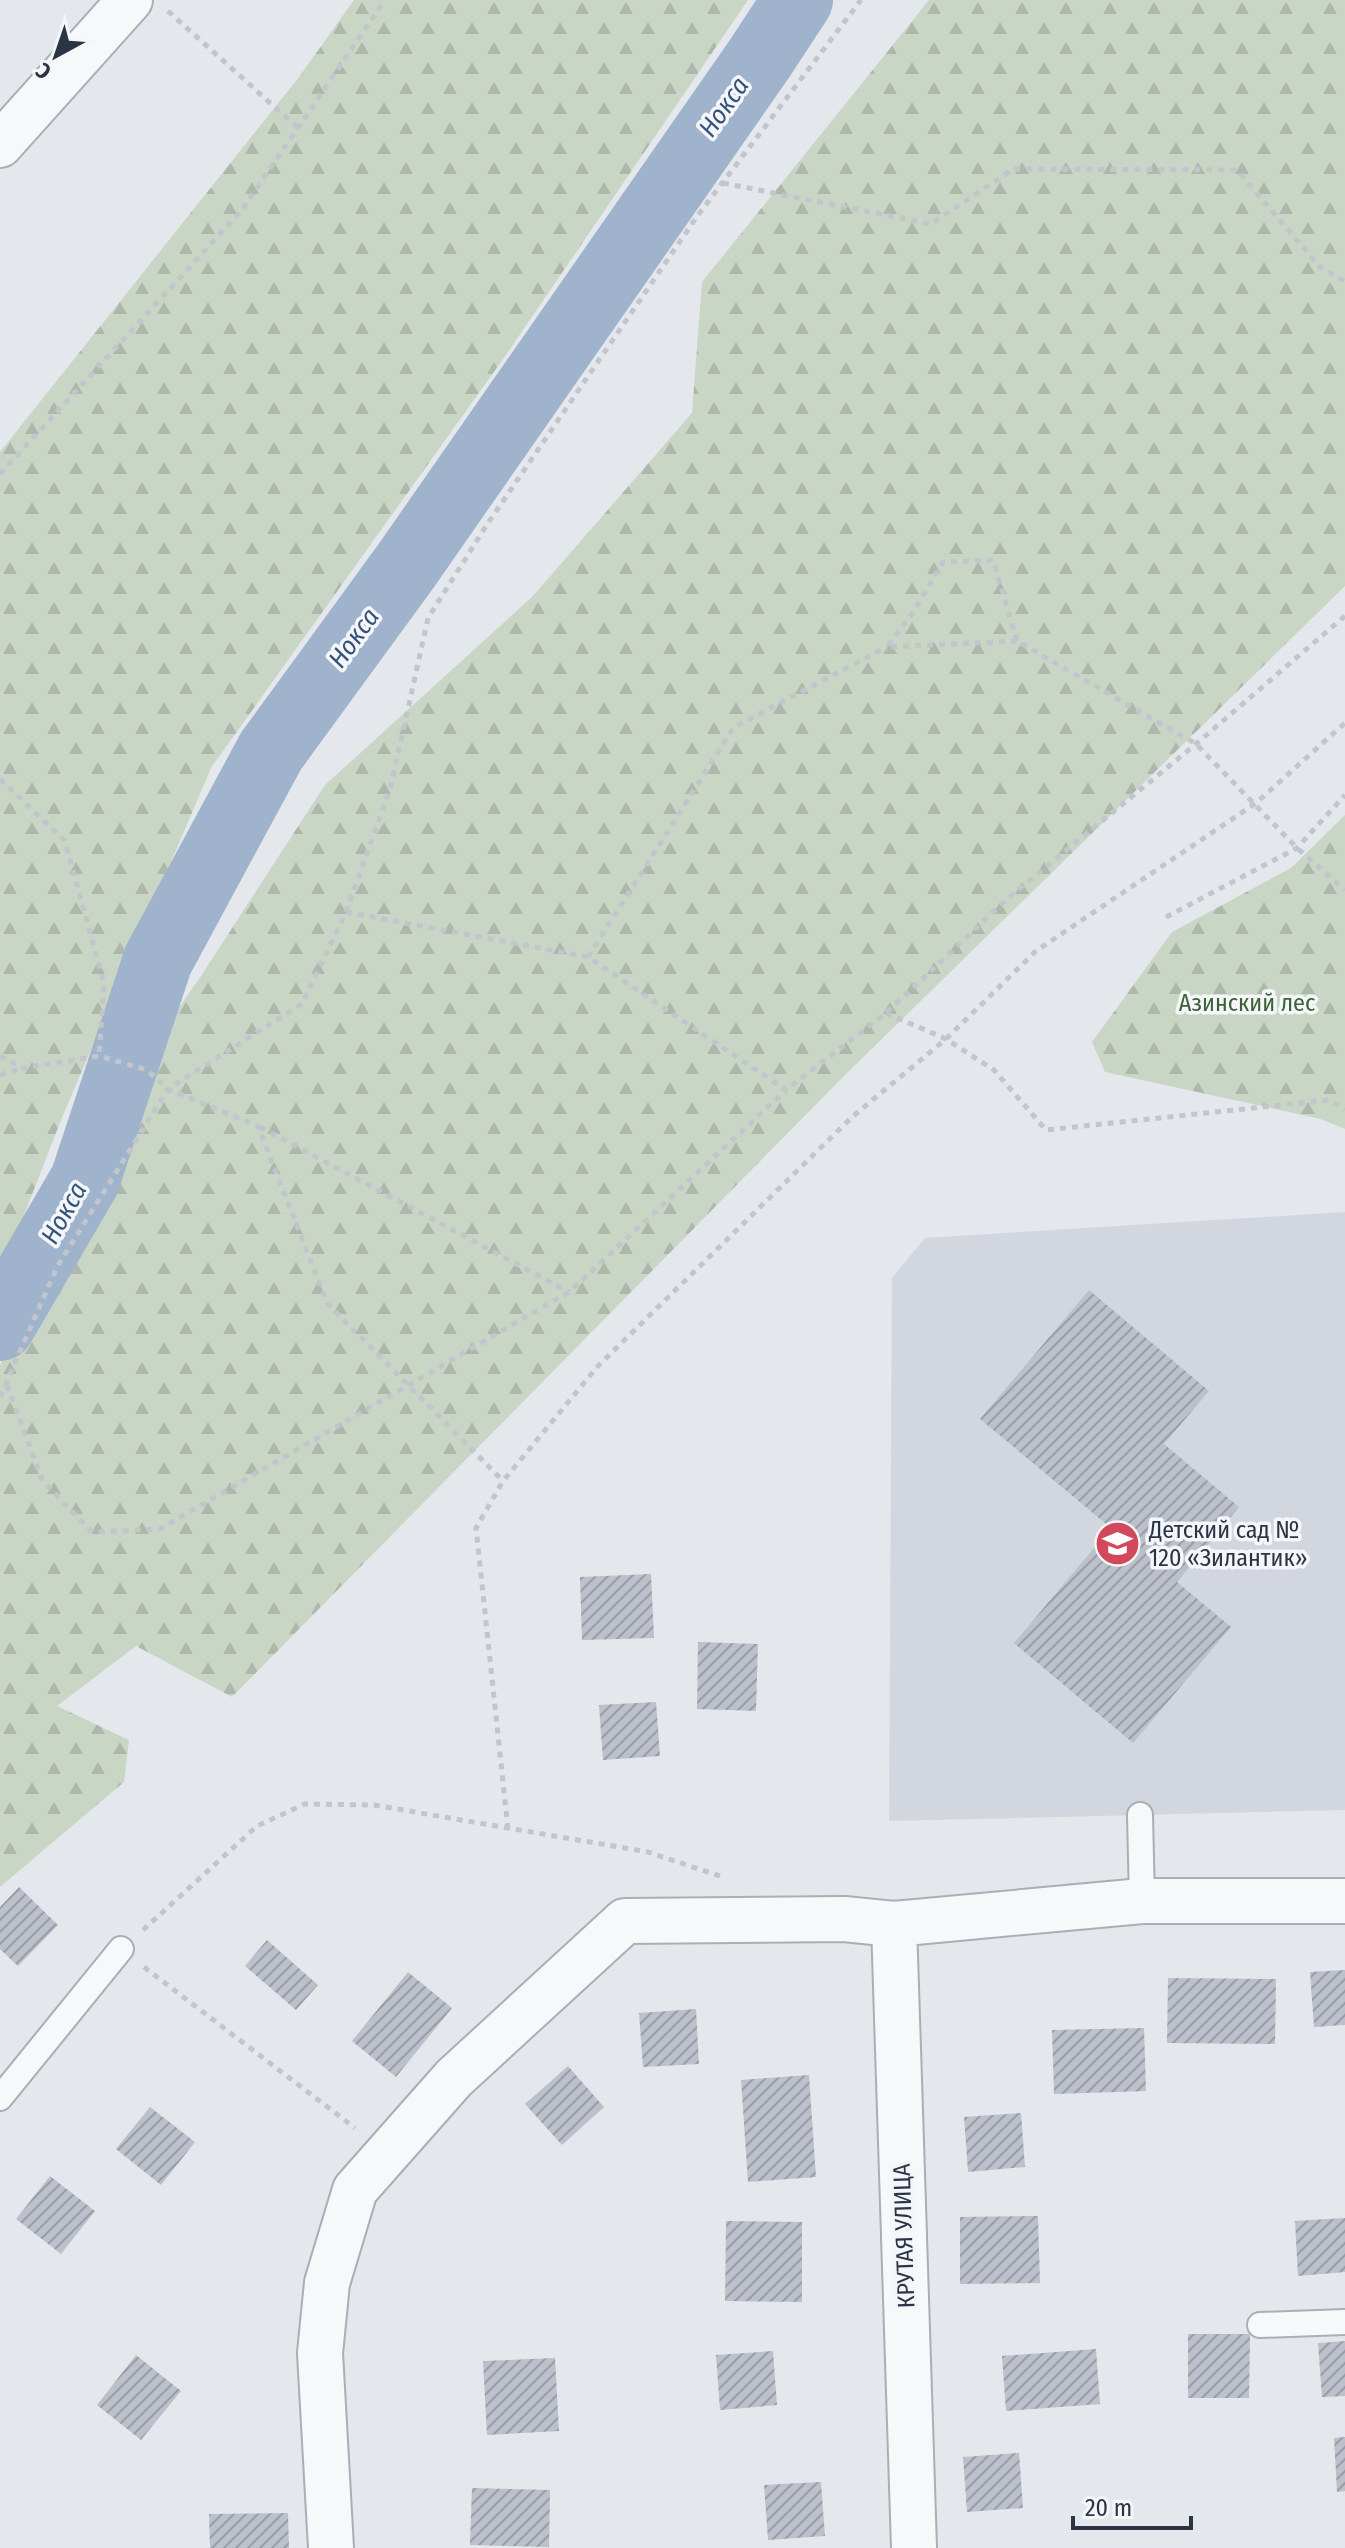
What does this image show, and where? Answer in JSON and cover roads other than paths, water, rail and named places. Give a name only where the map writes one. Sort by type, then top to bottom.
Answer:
[{"type":"street","points":[[0,145],[148,5]]},
{"type":"street","points":[[331,2548],[320,2353],[327,2283],[355,2190],[454,2078],[625,1921],[844,1919],[894,1924],[1142,1901],[1345,1901]]},
{"type":"street","name":"КРУТАЯ УЛИЦА","points":[[894,1924],[914,2548]]},
{"type":"lane","points":[[1140,1815],[1142,1901]]},
{"type":"lane","points":[[0,2098],[121,1949]]},
{"type":"lane","points":[[1260,2325],[1345,2322]]},
{"type":"waterway","name":"Нокса","points":[[0,1326],[85,1180],[158,960],[271,751],[406,566],[798,0]]},
{"type":"place","name":"Детский сад № 120 «Зилантик»","points":[[1118,1544]]},
{"type":"park label","name":"Азинский лес","points":[[1247,1003]]}]
